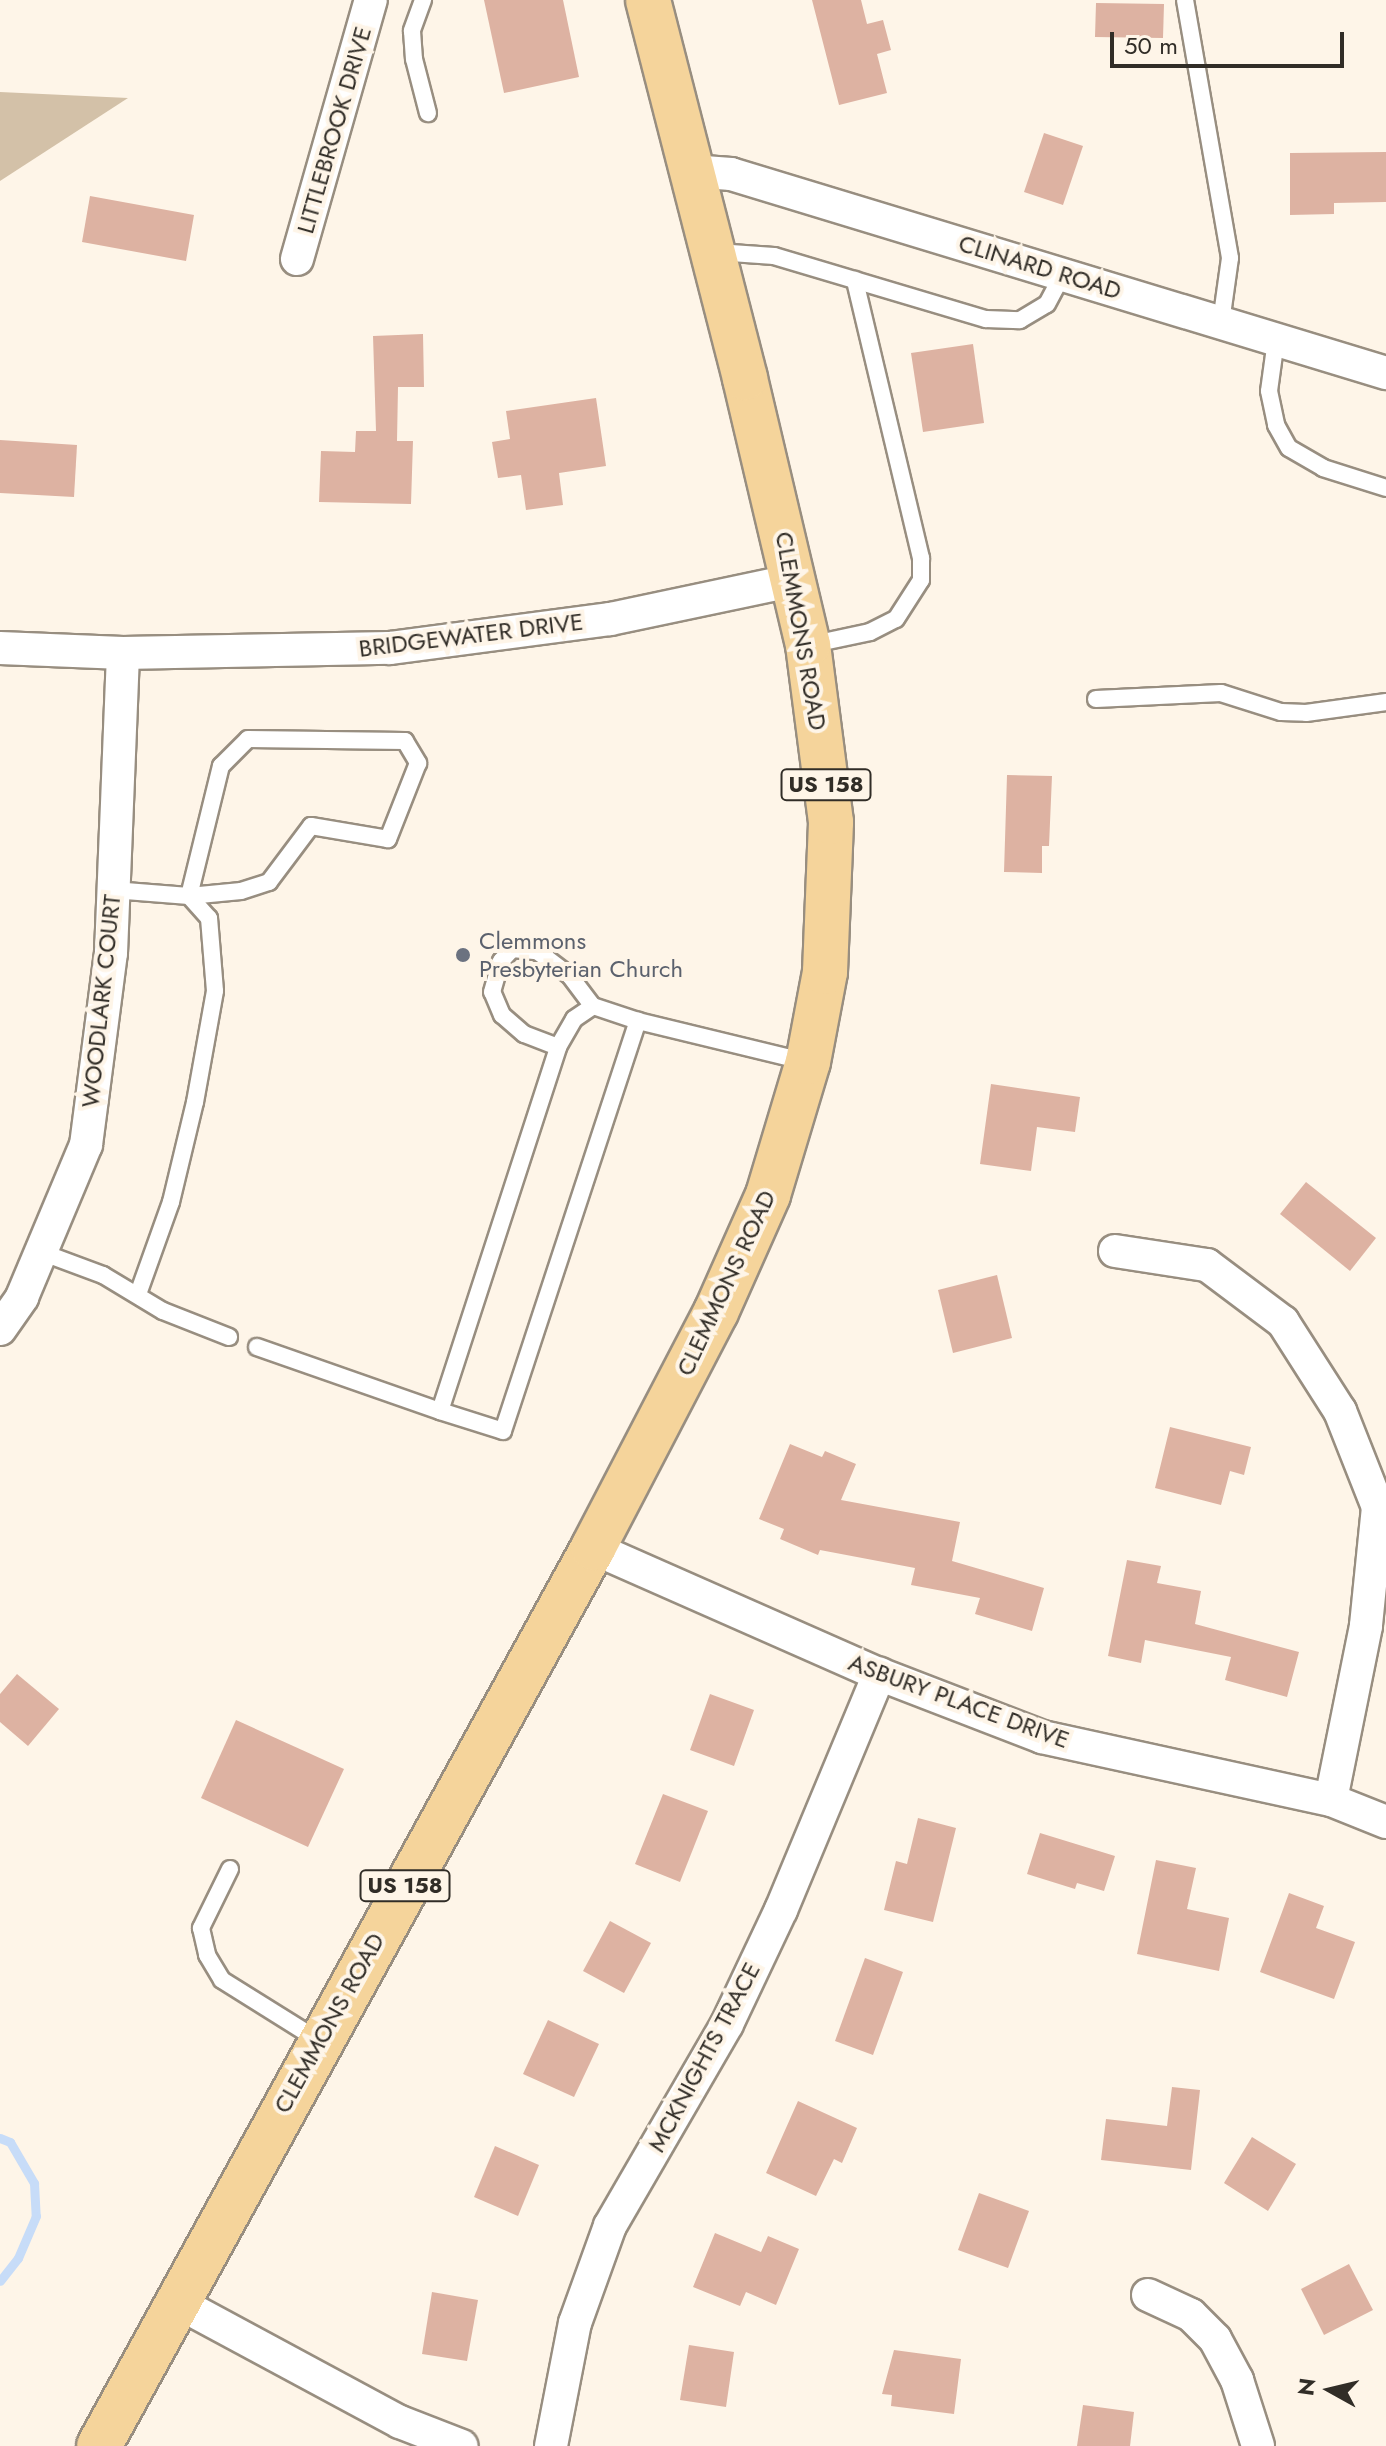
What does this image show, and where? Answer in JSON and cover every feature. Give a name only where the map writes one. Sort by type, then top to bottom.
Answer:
[{"type":"main road","name":"CLEMMONS ROAD","points":[[99,2446],[175,2301],[593,1548],[748,1247],[788,1137],[808,1062],[825,972],[831,822],[808,645],[795,580],[648,0]]},
{"type":"street","name":"LITTLEBROOK DRIVE","points":[[297,259],[371,0]]},
{"type":"street","name":"CLINARD ROAD","points":[[691,171],[731,174],[1386,373]]},
{"type":"street","name":"BRIDGEWATER DRIVE","points":[[0,648],[123,653],[390,648],[610,619],[795,580]]},
{"type":"street","name":"WOODLARK COURT","points":[[0,1329],[22,1297],[86,1145],[111,953],[123,653]]},
{"type":"street","points":[[1115,1251],[1207,1265],[1283,1322],[1340,1411],[1378,1507],[1366,1626],[1331,1800]]},
{"type":"street","name":"ASBURY PLACE DRIVE","points":[[593,1548],[879,1674],[1042,1737],[1331,1800],[1386,1822]]},
{"type":"street","name":"MCKNIGHTS TRACE","points":[[551,2446],[575,2323],[610,2226],[727,2024],[781,1910],[879,1674]]},
{"type":"street","points":[[1148,2295],[1191,2315],[1215,2339],[1237,2380],[1258,2446]]},
{"type":"street","points":[[175,2301],[400,2422],[462,2446]]},
{"type":"lane","points":[[423,0],[412,31],[414,59],[428,113]]},
{"type":"lane","points":[[1185,0],[1230,258],[1221,322]]},
{"type":"lane","points":[[711,252],[774,256],[986,319],[1020,320],[1047,304],[1063,274]]},
{"type":"lane","points":[[808,645],[870,632],[896,619],[921,580],[921,558],[855,280]]},
{"type":"lane","points":[[1276,340],[1269,391],[1276,425],[1289,448],[1323,468],[1386,488]]},
{"type":"lane","points":[[1096,699],[1221,693],[1281,712],[1306,713],[1386,702]]},
{"type":"lane","points":[[113,890],[189,896],[241,891],[269,882],[311,826],[388,839],[418,763],[405,741],[248,739],[221,766],[189,896]]},
{"type":"lane","points":[[138,1294],[171,1202],[195,1102],[215,991],[209,918],[189,896]]},
{"type":"lane","points":[[558,1047],[524,1034],[502,1015],[492,992],[501,961],[512,949],[537,951],[570,976],[593,1006],[638,1021],[808,1062]]},
{"type":"lane","points":[[440,1411],[558,1047],[574,1019],[593,1006]]},
{"type":"lane","points":[[257,1347],[503,1431],[638,1021]]},
{"type":"lane","points":[[41,1252],[103,1275],[163,1311],[229,1337]]},
{"type":"lane","points":[[230,1869],[201,1928],[207,1955],[222,1980],[320,2040]]},
{"type":"shaded area","points":[[0,92],[128,98],[0,181]]},
{"type":"building","points":[[484,0],[563,0],[579,77],[504,93]]},
{"type":"building","points":[[812,0],[861,0],[867,24],[883,20],[891,50],[877,54],[887,93],[839,105]]},
{"type":"building","points":[[1096,3],[1164,4],[1163,38],[1095,37]]},
{"type":"building","points":[[1044,133],[1083,146],[1063,205],[1024,192]]},
{"type":"building","points":[[1386,152],[1386,202],[1334,203],[1334,214],[1290,215],[1290,153]]},
{"type":"building","points":[[90,196],[194,215],[186,261],[82,242]]},
{"type":"building","points":[[423,334],[424,387],[398,387],[397,441],[413,441],[411,504],[319,502],[321,451],[355,452],[356,431],[376,431],[373,336]]},
{"type":"building","points":[[973,344],[984,423],[923,432],[911,353]]},
{"type":"building","points":[[596,398],[606,466],[559,473],[563,505],[526,510],[521,475],[498,478],[492,442],[510,439],[506,411]]},
{"type":"building","points":[[0,440],[77,445],[74,497],[0,493]]},
{"type":"building","points":[[1007,775],[1052,776],[1049,846],[1042,846],[1042,873],[1004,872]]},
{"type":"building","points":[[991,1084],[1080,1097],[1075,1132],[1037,1127],[1031,1171],[980,1164]]},
{"type":"building","points":[[1306,1182],[1376,1238],[1350,1271],[1280,1214]]},
{"type":"building","points":[[997,1275],[1012,1338],[953,1353],[938,1290]]},
{"type":"building","points":[[1170,1427],[1251,1447],[1244,1475],[1230,1471],[1221,1505],[1155,1488]]},
{"type":"building","points":[[790,1444],[822,1457],[825,1451],[856,1464],[841,1500],[960,1522],[952,1561],[1044,1588],[1032,1631],[975,1614],[980,1598],[911,1585],[915,1568],[820,1550],[818,1555],[780,1539],[784,1529],[759,1519]]},
{"type":"building","points":[[1127,1560],[1161,1566],[1157,1583],[1201,1591],[1195,1624],[1299,1652],[1287,1697],[1225,1680],[1231,1657],[1145,1640],[1141,1663],[1108,1656]]},
{"type":"building","points":[[17,1674],[59,1709],[28,1746],[0,1722],[0,1694]]},
{"type":"building","points":[[710,1694],[754,1710],[734,1766],[690,1750]]},
{"type":"building","points":[[236,1720],[344,1769],[308,1847],[201,1798]]},
{"type":"building","points":[[663,1794],[708,1811],[680,1882],[635,1864]]},
{"type":"building","points":[[918,1818],[956,1828],[933,1922],[884,1910],[896,1861],[907,1864]]},
{"type":"building","points":[[1040,1833],[1115,1856],[1104,1891],[1077,1883],[1075,1889],[1027,1874]]},
{"type":"building","points":[[1156,1860],[1196,1868],[1187,1909],[1229,1918],[1219,1971],[1137,1954]]},
{"type":"building","points":[[1289,1893],[1324,1906],[1316,1928],[1355,1942],[1334,1999],[1260,1972]]},
{"type":"building","points":[[610,1921],[651,1943],[624,1993],[583,1971]]},
{"type":"building","points":[[865,1958],[903,1972],[873,2055],[835,2041]]},
{"type":"building","points":[[548,2020],[599,2044],[574,2097],[523,2074]]},
{"type":"building","points":[[1172,2087],[1200,2090],[1191,2170],[1101,2160],[1106,2119],[1167,2126]]},
{"type":"building","points":[[798,2101],[857,2128],[842,2163],[834,2159],[816,2196],[766,2173]]},
{"type":"building","points":[[1252,2137],[1296,2164],[1268,2211],[1224,2183]]},
{"type":"building","points":[[495,2146],[539,2165],[518,2216],[474,2197]]},
{"type":"building","points":[[979,2193],[1029,2211],[1008,2268],[958,2250]]},
{"type":"building","points":[[715,2233],[761,2252],[768,2236],[799,2249],[776,2305],[746,2292],[740,2306],[693,2287]]},
{"type":"building","points":[[1349,2264],[1373,2310],[1324,2335],[1301,2289]]},
{"type":"building","points":[[432,2292],[478,2300],[467,2361],[422,2354]]},
{"type":"building","points":[[689,2345],[734,2352],[726,2407],[680,2400]]},
{"type":"building","points":[[894,2350],[961,2359],[954,2414],[891,2406],[892,2395],[882,2394]]},
{"type":"building","points":[[1083,2405],[1134,2412],[1130,2446],[1077,2446]]},
{"type":"waterway","points":[[0,2138],[10,2142],[34,2183],[36,2216],[18,2258],[0,2281]]},
{"type":"place","name":"Clemmons Presbyterian Church","points":[[463,955]]}]
